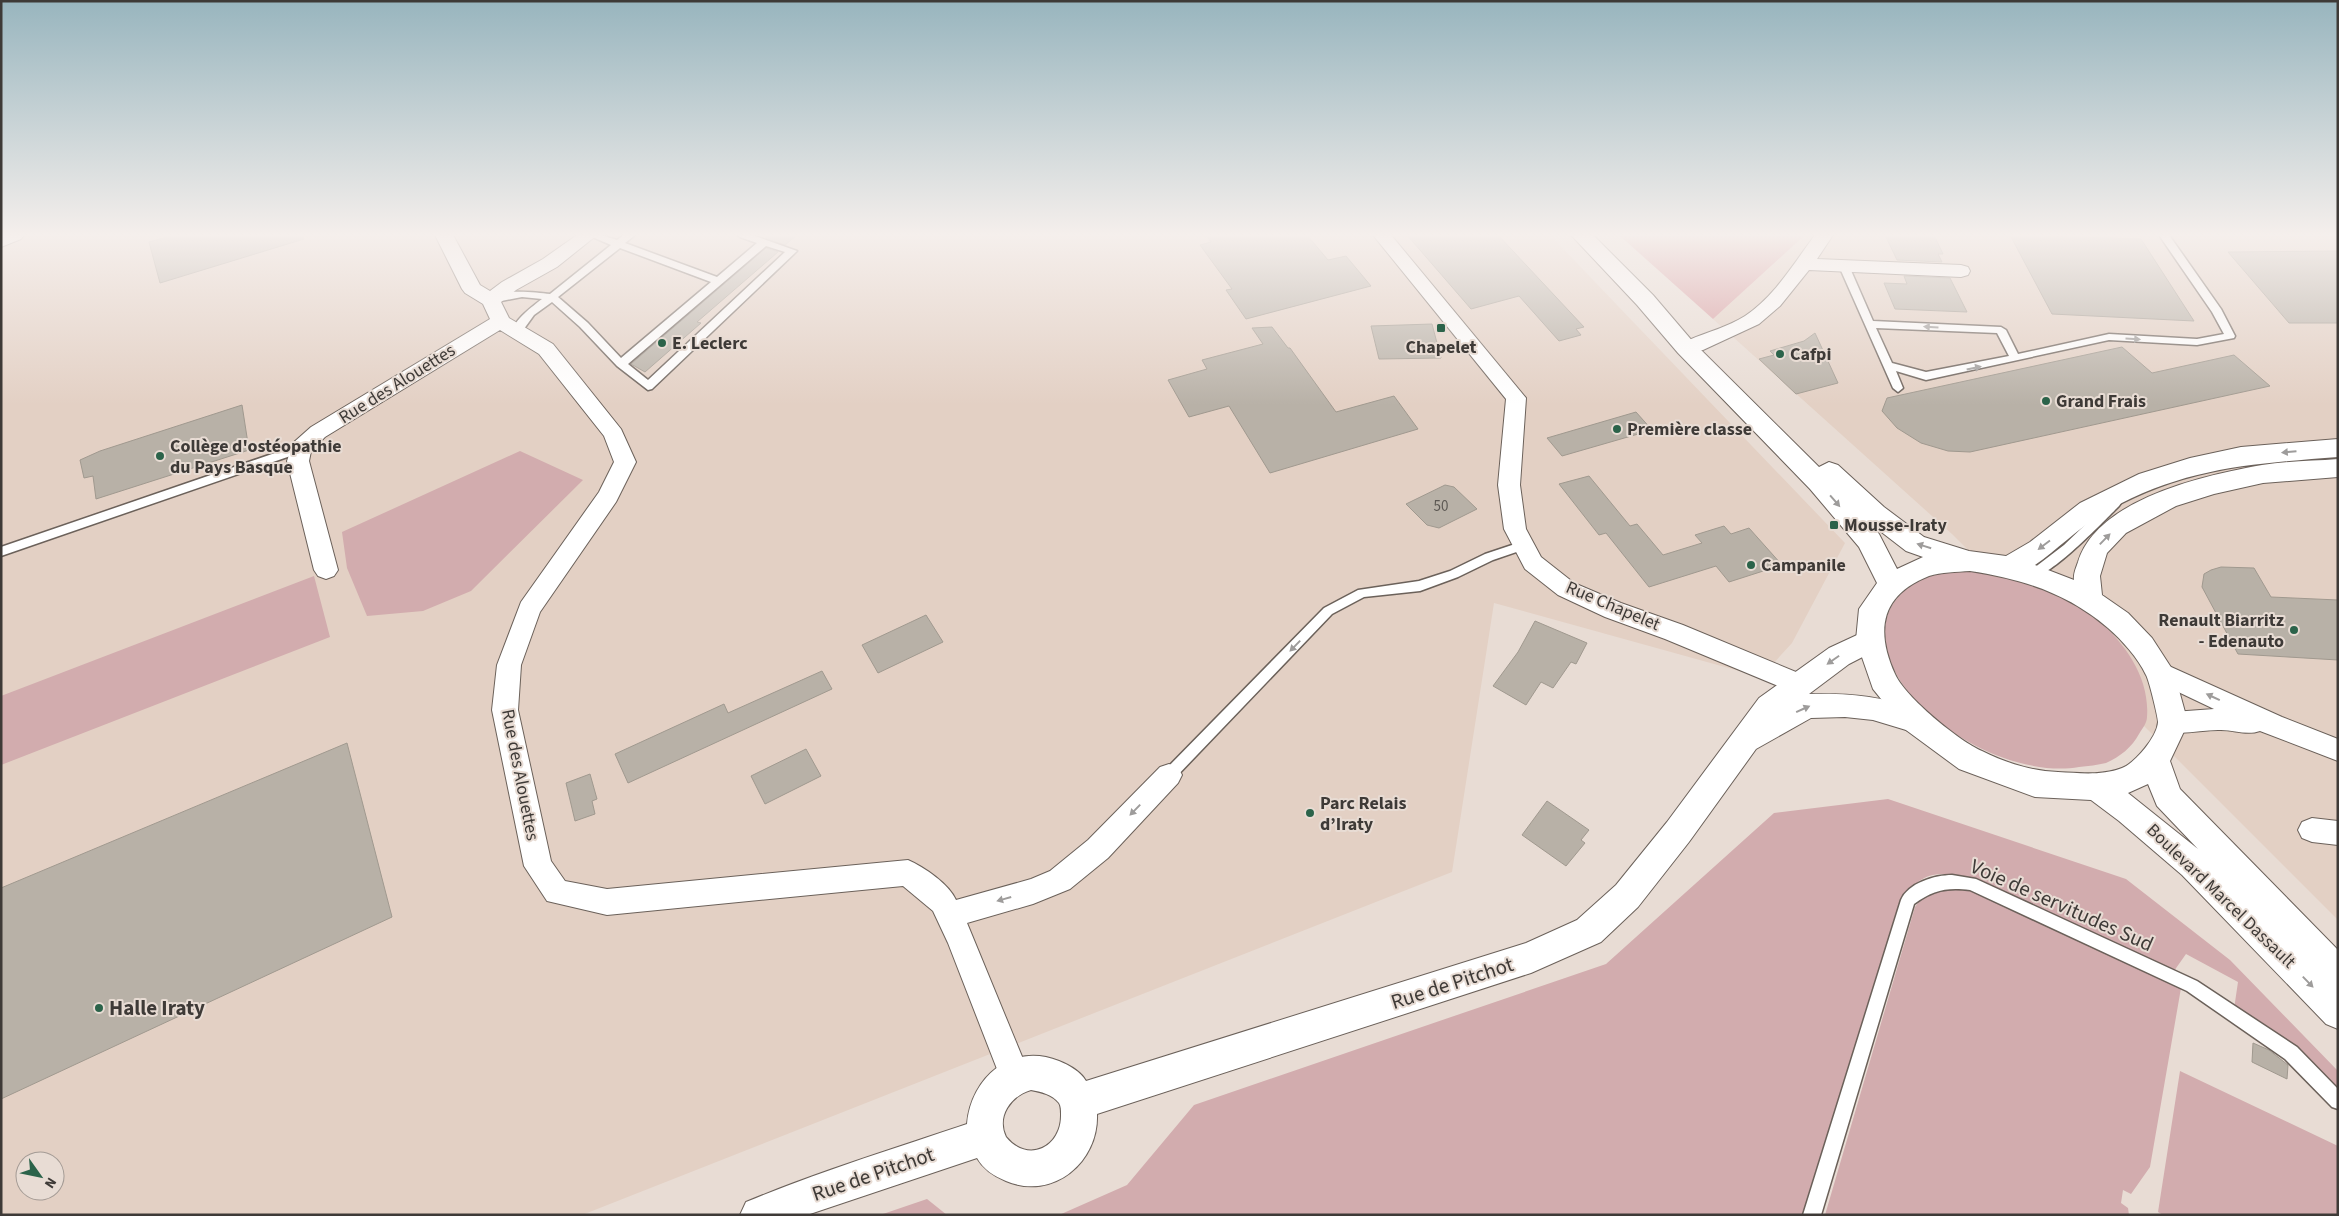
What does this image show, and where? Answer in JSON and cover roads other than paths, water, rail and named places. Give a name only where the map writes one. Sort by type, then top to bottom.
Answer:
[{"type":"main road","points":[[1637,292],[1696,345],[1743,393],[1876,514],[1915,544],[1970,561],[2022,570],[2050,580],[2088,600],[2124,627],[2142,646],[2160,672],[2173,723],[2155,761],[2131,778],[2097,787],[2035,784],[1970,760],[1916,721],[1883,680],[1870,640],[1873,608],[1891,584],[1925,566],[1970,561]]},
{"type":"main road","points":[[1645,300],[1686,348],[1819,483],[1870,541],[1891,584]]},
{"type":"main road","points":[[2022,570],[2039,548],[2089,510],[2148,480],[2190,467],[2241,456],[2338,448]]},
{"type":"main road","points":[[2088,600],[2087,576],[2096,549],[2117,526],[2167,499],[2213,485],[2263,474],[2338,468]]},
{"type":"main road","name":"Rue de Pitchot","points":[[1078,1102],[1531,957],[1589,931],[1628,896],[1745,742],[1769,706],[1839,656],[1870,640]]},
{"type":"main road","points":[[1745,742],[1807,706],[1845,705],[1872,708],[1916,721]]},
{"type":"main road","name":"Boulevard Marcel Dassault","points":[[2155,761],[2168,797],[2338,974]]},
{"type":"main road","name":"Boulevard Marcel Dassault","points":[[2097,787],[2133,812],[2188,860],[2338,1012]]},
{"type":"main road","points":[[1031,1072],[1046,1072],[1060,1078],[1071,1088],[1078,1102],[1081,1117],[1079,1132],[1072,1146],[1061,1158],[1047,1166],[1032,1170],[1010,1164],[1003,1161],[993,1150],[987,1136],[985,1122],[988,1108],[994,1095],[1003,1084],[1015,1076],[1031,1072]]},
{"type":"main road","name":"Rue de Pitchot","points":[[759,1215],[804,1197],[987,1136]]},
{"type":"street","points":[[475,292],[503,318]]},
{"type":"street","points":[[503,318],[508,292]]},
{"type":"street","name":"Rue Chapelet","points":[[1429,292],[1516,398],[1509,485],[1515,529],[1533,563],[1566,589],[1799,684]]},
{"type":"street","points":[[1696,345],[1753,319],[1767,308],[1781,292]]},
{"type":"street","name":"Rue des Alouettes","points":[[301,448],[318,432],[503,318],[546,349],[614,434],[624,462],[608,496],[529,609],[508,665],[505,710],[538,866],[557,892],[607,902],[908,873],[943,902],[1015,1076]]},
{"type":"street","points":[[301,448],[298,461],[326,570]]},
{"type":"street","points":[[2160,672],[2273,725],[2338,750]]},
{"type":"street","points":[[2173,723],[2219,719],[2273,725]]},
{"type":"street","points":[[949,915],[1032,891],[1060,880],[1098,849],[1169,775]]},
{"type":"lane","points":[[503,318],[530,313],[559,292]]},
{"type":"lane","points":[[622,364],[706,292]]},
{"type":"lane","points":[[503,318],[522,294],[552,297],[584,325],[622,364],[648,386],[749,292]]},
{"type":"lane","points":[[1855,292],[1898,388]]},
{"type":"lane","points":[[1888,365],[1926,376],[2108,337],[2198,342],[2230,336],[2217,311],[2204,292]]},
{"type":"lane","points":[[1868,324],[2001,330],[2015,358]]},
{"type":"lane","points":[[1,552],[301,448]]},
{"type":"lane","points":[[1169,775],[1328,611],[1362,593],[1420,586],[1454,574],[1489,557],[1524,545]]},
{"type":"lane","points":[[2155,761],[2179,795],[2338,956]]},
{"type":"lane","name":"Voie de servitudes Sud","points":[[1812,1215],[1908,900],[1924,887],[1949,880],[1971,884],[2192,986],[2291,1053],[2338,1101]]},
{"type":"place","name":"Chapelet","points":[[1441,328]]},
{"type":"place","name":"E. Leclerc","points":[[662,343]]},
{"type":"place","name":"Cafpi","points":[[1780,354]]},
{"type":"place","name":"Grand Frais","points":[[2046,401]]},
{"type":"place","name":"Première classe","points":[[1617,429]]},
{"type":"place","name":"Collège d'ostéopathie du Pays Basque","points":[[160,456]]},
{"type":"place","name":"Mousse-Iraty","points":[[1834,525]]},
{"type":"place","name":"Campanile","points":[[1751,565]]},
{"type":"place","name":"Renault Biarritz - Edenauto","points":[[2294,630]]},
{"type":"place","name":"Parc Relais d’Iraty","points":[[1310,813]]},
{"type":"place","name":"Halle Iraty","points":[[99,1008]]}]
